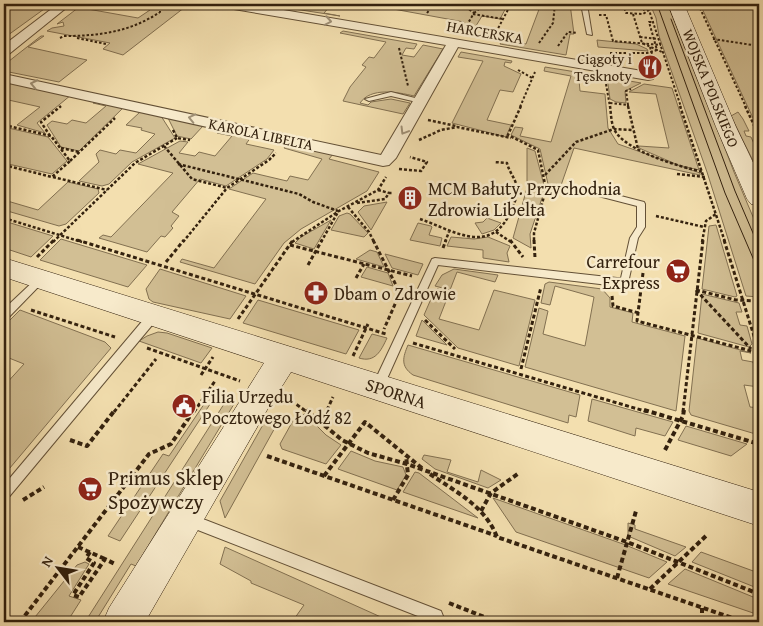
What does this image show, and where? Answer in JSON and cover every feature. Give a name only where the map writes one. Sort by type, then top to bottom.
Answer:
[{"type":"street","points":[[4,51],[65,4]]},
{"type":"street","name":"HARCERSKA","points":[[228,4],[648,76]]},
{"type":"street","name":"WOJSKA POLSKIEGO","points":[[676,4],[726,127],[759,199]]},
{"type":"street","points":[[387,165],[388,158],[456,43]]},
{"type":"street","name":"KAROLA LIBELTA","points":[[4,78],[288,139],[387,165]]},
{"type":"street","name":"SPORNA","points":[[22,273],[759,509]]},
{"type":"street","points":[[123,622],[262,389],[284,358]]},
{"type":"lane","points":[[584,4],[590,34]]},
{"type":"lane","points":[[369,99],[391,94],[421,101]]},
{"type":"lane","points":[[378,388],[435,261],[617,282],[625,280],[634,238],[641,227],[642,204],[582,189]]},
{"type":"lane","points":[[4,315],[15,305],[22,273]]},
{"type":"lane","points":[[4,494],[154,315]]},
{"type":"lane","points":[[185,518],[435,619]]},
{"type":"path","points":[[160,5],[141,4],[137,6],[160,5],[172,4]]},
{"type":"path","points":[[427,14],[434,4]]},
{"type":"path","points":[[462,4],[473,14],[504,19]]},
{"type":"path","points":[[456,43],[473,14],[485,4]]},
{"type":"path","points":[[487,49],[511,4]]},
{"type":"path","points":[[538,44],[553,23],[555,4]]},
{"type":"path","points":[[624,4],[626,13],[645,13],[649,10]]},
{"type":"path","points":[[642,4],[645,13]]},
{"type":"path","points":[[648,4],[759,353]]},
{"type":"path","points":[[698,4],[759,136]]},
{"type":"path","points":[[60,38],[64,36],[100,36],[116,33],[148,22],[160,12],[160,5]]},
{"type":"path","points":[[594,14],[606,15],[613,41],[661,45]]},
{"type":"path","points":[[634,14],[642,43],[664,54]]},
{"type":"path","points":[[654,22],[649,22],[657,50]]},
{"type":"path","points":[[557,47],[568,32],[590,34]]},
{"type":"path","points":[[57,34],[106,44]]},
{"type":"path","points":[[640,38],[659,39]]},
{"type":"path","points":[[710,38],[759,46]]},
{"type":"path","points":[[90,44],[94,41]]},
{"type":"path","points":[[399,43],[399,55],[410,91],[421,101]]},
{"type":"path","points":[[610,53],[619,51],[652,53],[657,50]]},
{"type":"path","points":[[511,137],[508,136],[535,71]]},
{"type":"path","points":[[605,78],[614,129],[625,143],[681,167],[703,172]]},
{"type":"path","points":[[635,87],[626,91],[638,149]]},
{"type":"path","points":[[70,160],[41,122],[77,93]]},
{"type":"path","points":[[610,103],[628,105]]},
{"type":"path","points":[[52,177],[128,104]]},
{"type":"path","points":[[420,118],[506,138],[511,137],[538,150],[545,175],[546,190],[534,233],[535,273]]},
{"type":"path","points":[[4,124],[51,136]]},
{"type":"path","points":[[412,144],[441,130],[457,127]]},
{"type":"path","points":[[545,175],[576,142],[614,129],[633,130]]},
{"type":"path","points":[[22,273],[136,162],[177,138]]},
{"type":"path","points":[[166,262],[227,188],[269,160],[288,139]]},
{"type":"path","points":[[164,146],[192,179],[227,188]]},
{"type":"path","points":[[61,148],[79,152]]},
{"type":"path","points":[[236,322],[290,244],[300,235],[378,190],[387,165],[421,171],[427,162],[402,155]]},
{"type":"path","points":[[420,219],[436,223],[449,232],[478,237],[496,232],[504,225],[512,209],[516,188],[515,181],[508,171],[507,163],[494,162]]},
{"type":"path","points":[[178,164],[299,194],[313,202],[339,211]]},
{"type":"path","points":[[4,165],[107,190]]},
{"type":"path","points":[[677,174],[704,177]]},
{"type":"path","points":[[354,203],[385,199],[390,193],[378,190]]},
{"type":"path","points":[[348,207],[369,232],[400,293],[384,329]]},
{"type":"path","points":[[308,265],[339,211]]},
{"type":"path","points":[[665,450],[681,421],[704,227],[706,221],[716,214]]},
{"type":"path","points":[[4,218],[212,281],[254,296],[759,444]]},
{"type":"path","points":[[443,246],[449,232]]},
{"type":"path","points":[[496,232],[511,241],[535,273],[543,279],[521,369]]},
{"type":"path","points":[[290,244],[425,280]]},
{"type":"path","points":[[644,263],[637,321],[759,353]]},
{"type":"path","points":[[356,278],[364,264]]},
{"type":"path","points":[[696,290],[743,301],[759,302]]},
{"type":"path","points":[[696,290],[751,350]]},
{"type":"path","points":[[609,291],[612,296],[613,306],[639,313]]},
{"type":"path","points":[[15,305],[130,342],[262,389],[302,406],[329,431],[348,445],[371,456],[407,464],[490,493],[627,542],[759,594]]},
{"type":"path","points":[[421,316],[455,349]]},
{"type":"path","points":[[351,358],[368,324]]},
{"type":"path","points":[[201,375],[214,355]]},
{"type":"path","points":[[87,446],[156,359]]},
{"type":"path","points":[[20,622],[149,454],[171,444],[215,381]]},
{"type":"path","points":[[324,476],[365,422],[406,456],[481,510],[489,519],[497,537]]},
{"type":"path","points":[[266,456],[744,622]]},
{"type":"path","points":[[393,500],[408,475],[406,456]]},
{"type":"path","points":[[481,510],[483,502],[490,493],[519,472]]},
{"type":"path","points":[[22,500],[44,487]]},
{"type":"path","points":[[617,578],[636,511]]},
{"type":"path","points":[[650,589],[708,534]]},
{"type":"path","points":[[78,547],[115,564]]},
{"type":"path","points":[[90,552],[86,558],[94,563],[73,595],[79,597],[105,559]]},
{"type":"path","points":[[702,608],[702,622]]},
{"type":"shaded area","points":[[4,4],[51,4],[4,38]]},
{"type":"shaded area","points":[[83,4],[87,4],[82,8],[138,18],[150,10],[140,8],[189,4],[123,55],[103,49],[110,43],[47,31],[64,26],[63,22],[57,24]]},
{"type":"shaded area","points":[[292,4],[312,6],[315,4],[332,4],[324,13],[340,16],[288,8]]},
{"type":"shaded area","points":[[379,4],[508,4],[500,19],[482,16],[471,34],[459,32],[464,22],[377,6]]},
{"type":"shaded area","points":[[541,4],[570,4],[574,34],[570,34],[566,55],[500,44],[502,40],[526,44]]},
{"type":"shaded area","points":[[650,4],[669,4],[759,231],[759,297],[746,296],[707,172],[659,36],[656,18]]},
{"type":"shaded area","points":[[700,4],[759,4],[759,131]]},
{"type":"shaded area","points":[[343,31],[417,44],[414,49],[406,48],[402,55],[414,57],[423,45],[443,49],[414,96],[392,92],[377,93],[365,98],[360,103],[368,105],[371,102],[391,99],[410,103],[403,114],[343,101],[350,87],[366,67],[362,65],[369,57],[374,58],[386,42],[340,33]]},
{"type":"shaded area","points":[[41,36],[44,36],[28,47],[87,60],[59,82],[4,71],[4,65]]},
{"type":"shaded area","points":[[597,40],[636,44],[648,51],[598,47]]},
{"type":"shaded area","points":[[461,52],[512,61],[511,63],[505,62],[504,66],[521,74],[513,92],[500,90],[487,120],[511,125],[506,137],[452,123],[483,61],[458,57]]},
{"type":"shaded area","points":[[545,67],[595,75],[591,80],[579,80],[580,91],[605,94],[608,128],[618,144],[700,173],[700,175],[574,148],[559,191],[548,184],[540,149],[511,135],[515,127],[523,128],[520,136],[551,142],[571,76],[544,71]]},
{"type":"shaded area","points":[[607,77],[641,83],[625,91],[626,103],[616,102],[610,99]]},
{"type":"shaded area","points":[[4,81],[71,95],[37,123],[45,133],[17,125],[40,107],[4,99]]},
{"type":"shaded area","points":[[644,84],[672,88],[699,170],[678,165],[639,148],[639,146],[669,148],[656,94],[629,92]]},
{"type":"shaded area","points":[[93,103],[124,107],[79,151],[61,147],[47,125],[52,121],[67,124],[72,120],[86,123],[106,106]]},
{"type":"shaded area","points":[[140,112],[161,116],[175,138],[132,162],[109,184],[102,186],[79,181],[99,162],[96,154],[100,150],[116,154],[120,150],[136,153],[155,134],[141,130],[142,128],[126,125]]},
{"type":"shaded area","points":[[738,112],[749,131],[744,131],[746,136],[751,137],[759,155],[759,173],[731,116]]},
{"type":"shaded area","points":[[168,118],[203,126],[191,139],[177,136]]},
{"type":"shaded area","points":[[4,127],[48,137],[67,161],[52,174],[4,163]]},
{"type":"shaded area","points":[[219,131],[251,137],[246,144],[274,150],[267,159],[226,186],[200,179],[172,212],[179,216],[171,226],[173,228],[165,237],[161,236],[147,252],[99,238],[103,235],[111,237],[173,173],[138,164],[180,141],[188,142],[179,153],[195,156],[199,152],[215,156],[232,136],[217,133]]},
{"type":"shaded area","points":[[287,144],[333,154],[329,159],[379,172],[367,191],[301,229],[284,243],[255,284],[180,262],[182,259],[214,268],[266,199],[229,189],[253,173],[287,181],[290,176],[308,180],[322,159],[284,148]]},
{"type":"shaded area","points":[[527,148],[535,151],[545,189],[530,234],[531,248],[513,238],[527,188]]},
{"type":"shaded area","points":[[68,182],[98,189],[99,193],[66,224],[59,226],[4,210],[4,200],[38,210]]},
{"type":"shaded area","points":[[387,202],[371,230],[358,212],[364,206]]},
{"type":"shaded area","points":[[347,213],[368,233],[364,237],[331,230],[339,216]]},
{"type":"shaded area","points":[[487,218],[501,223],[494,230],[482,234],[475,223],[483,222]]},
{"type":"shaded area","points":[[331,220],[314,249],[295,243],[301,237]]},
{"type":"shaded area","points":[[4,221],[53,236],[31,257],[4,248]]},
{"type":"shaded area","points":[[418,223],[432,227],[429,235],[442,238],[440,246],[410,240]]},
{"type":"shaded area","points":[[716,225],[737,296],[735,297],[702,289],[709,226]]},
{"type":"shaded area","points":[[451,237],[474,239],[488,237],[510,246],[507,253],[509,262],[483,258],[483,250],[447,246]]},
{"type":"shaded area","points":[[61,239],[147,265],[128,287],[40,260]]},
{"type":"shaded area","points":[[370,250],[377,252],[384,267],[356,259]]},
{"type":"shaded area","points":[[385,254],[423,264],[418,275],[392,268]]},
{"type":"shaded area","points":[[367,267],[388,273],[393,286],[361,277]]},
{"type":"shaded area","points":[[160,269],[246,296],[230,319],[153,302],[149,299],[146,289]]},
{"type":"shaded area","points":[[454,269],[498,275],[495,282],[457,272],[450,290],[435,286],[442,275]]},
{"type":"shaded area","points":[[549,282],[602,289],[610,298],[610,307],[633,313],[632,322],[685,336],[676,411],[525,367],[539,308],[548,311],[543,334],[585,346],[594,297],[555,286],[550,305],[541,303],[545,284]]},
{"type":"shaded area","points":[[494,290],[535,300],[519,366],[458,348],[424,315],[434,292],[448,296],[439,319],[479,330]]},
{"type":"shaded area","points":[[702,294],[739,303],[742,312],[736,312],[740,325],[747,326],[752,344],[749,347],[698,333]]},
{"type":"shaded area","points":[[258,300],[359,330],[346,354],[243,323]]},
{"type":"shaded area","points":[[20,310],[105,342],[111,348],[4,475],[4,386],[24,364],[4,356],[4,326]]},
{"type":"shaded area","points":[[422,320],[447,345],[416,336]]},
{"type":"shaded area","points":[[158,332],[167,333],[212,348],[201,363],[139,341]]},
{"type":"shaded area","points":[[372,334],[387,338],[377,355],[369,359],[359,358]]},
{"type":"shaded area","points":[[697,338],[751,353],[740,351],[742,360],[753,362],[759,383],[759,387],[744,385],[750,407],[759,408],[759,435],[691,415],[689,411]]},
{"type":"shaded area","points":[[408,345],[580,395],[576,417],[569,415],[568,423],[413,375],[404,365]]},
{"type":"shaded area","points":[[215,388],[220,389],[120,541],[108,536],[163,454],[169,456]]},
{"type":"shaded area","points":[[592,399],[673,422],[665,436],[636,428],[635,436],[588,421]]},
{"type":"shaded area","points":[[229,402],[234,404],[136,566],[131,564],[95,622],[85,622],[224,404]]},
{"type":"shaded area","points":[[269,414],[277,424],[225,518],[220,501]]},
{"type":"shaded area","points":[[305,414],[326,435],[341,445],[326,464],[282,449],[280,444],[295,417]]},
{"type":"shaded area","points":[[686,426],[747,444],[731,456],[678,440]]},
{"type":"shaded area","points":[[351,451],[375,461],[403,467],[406,475],[397,490],[338,469]]},
{"type":"shaded area","points":[[424,455],[451,460],[447,472],[478,482],[481,470],[501,480],[488,488],[435,469],[422,459]]},
{"type":"shaded area","points":[[415,472],[419,473],[478,518],[403,492]]},
{"type":"shaded area","points":[[493,498],[623,544],[667,562],[649,578],[516,532]]},
{"type":"shaded area","points":[[628,523],[635,525],[635,529],[686,547],[675,556],[628,536]]},
{"type":"shaded area","points":[[225,547],[392,622],[292,622],[304,605],[251,583],[251,581],[220,564]]},
{"type":"shaded area","points":[[701,552],[756,572],[757,588],[692,562]]},
{"type":"shaded area","points":[[85,562],[89,564],[69,596],[81,600],[67,622],[31,622],[77,565]]},
{"type":"shaded area","points":[[685,569],[758,599],[759,615],[668,584]]},
{"type":"tram line","points":[[657,4],[725,193],[759,272]]},
{"type":"tram line","points":[[671,19],[735,191],[759,247]]},
{"type":"place","name":"Ciągoty i Tęsknoty","points":[[650,67]]},
{"type":"place","name":"MCM Bałuty. Przychodnia Zdrowia Libelta","points":[[410,198]]},
{"type":"place","name":"Carrefour Express","points":[[678,271]]},
{"type":"place","name":"Dbam o Zdrowie","points":[[316,293]]},
{"type":"place","name":"Filia Urzędu Pocztowego Łódź 82","points":[[184,406]]},
{"type":"place","name":"Primus Sklep Spożywczy","points":[[90,489]]}]
